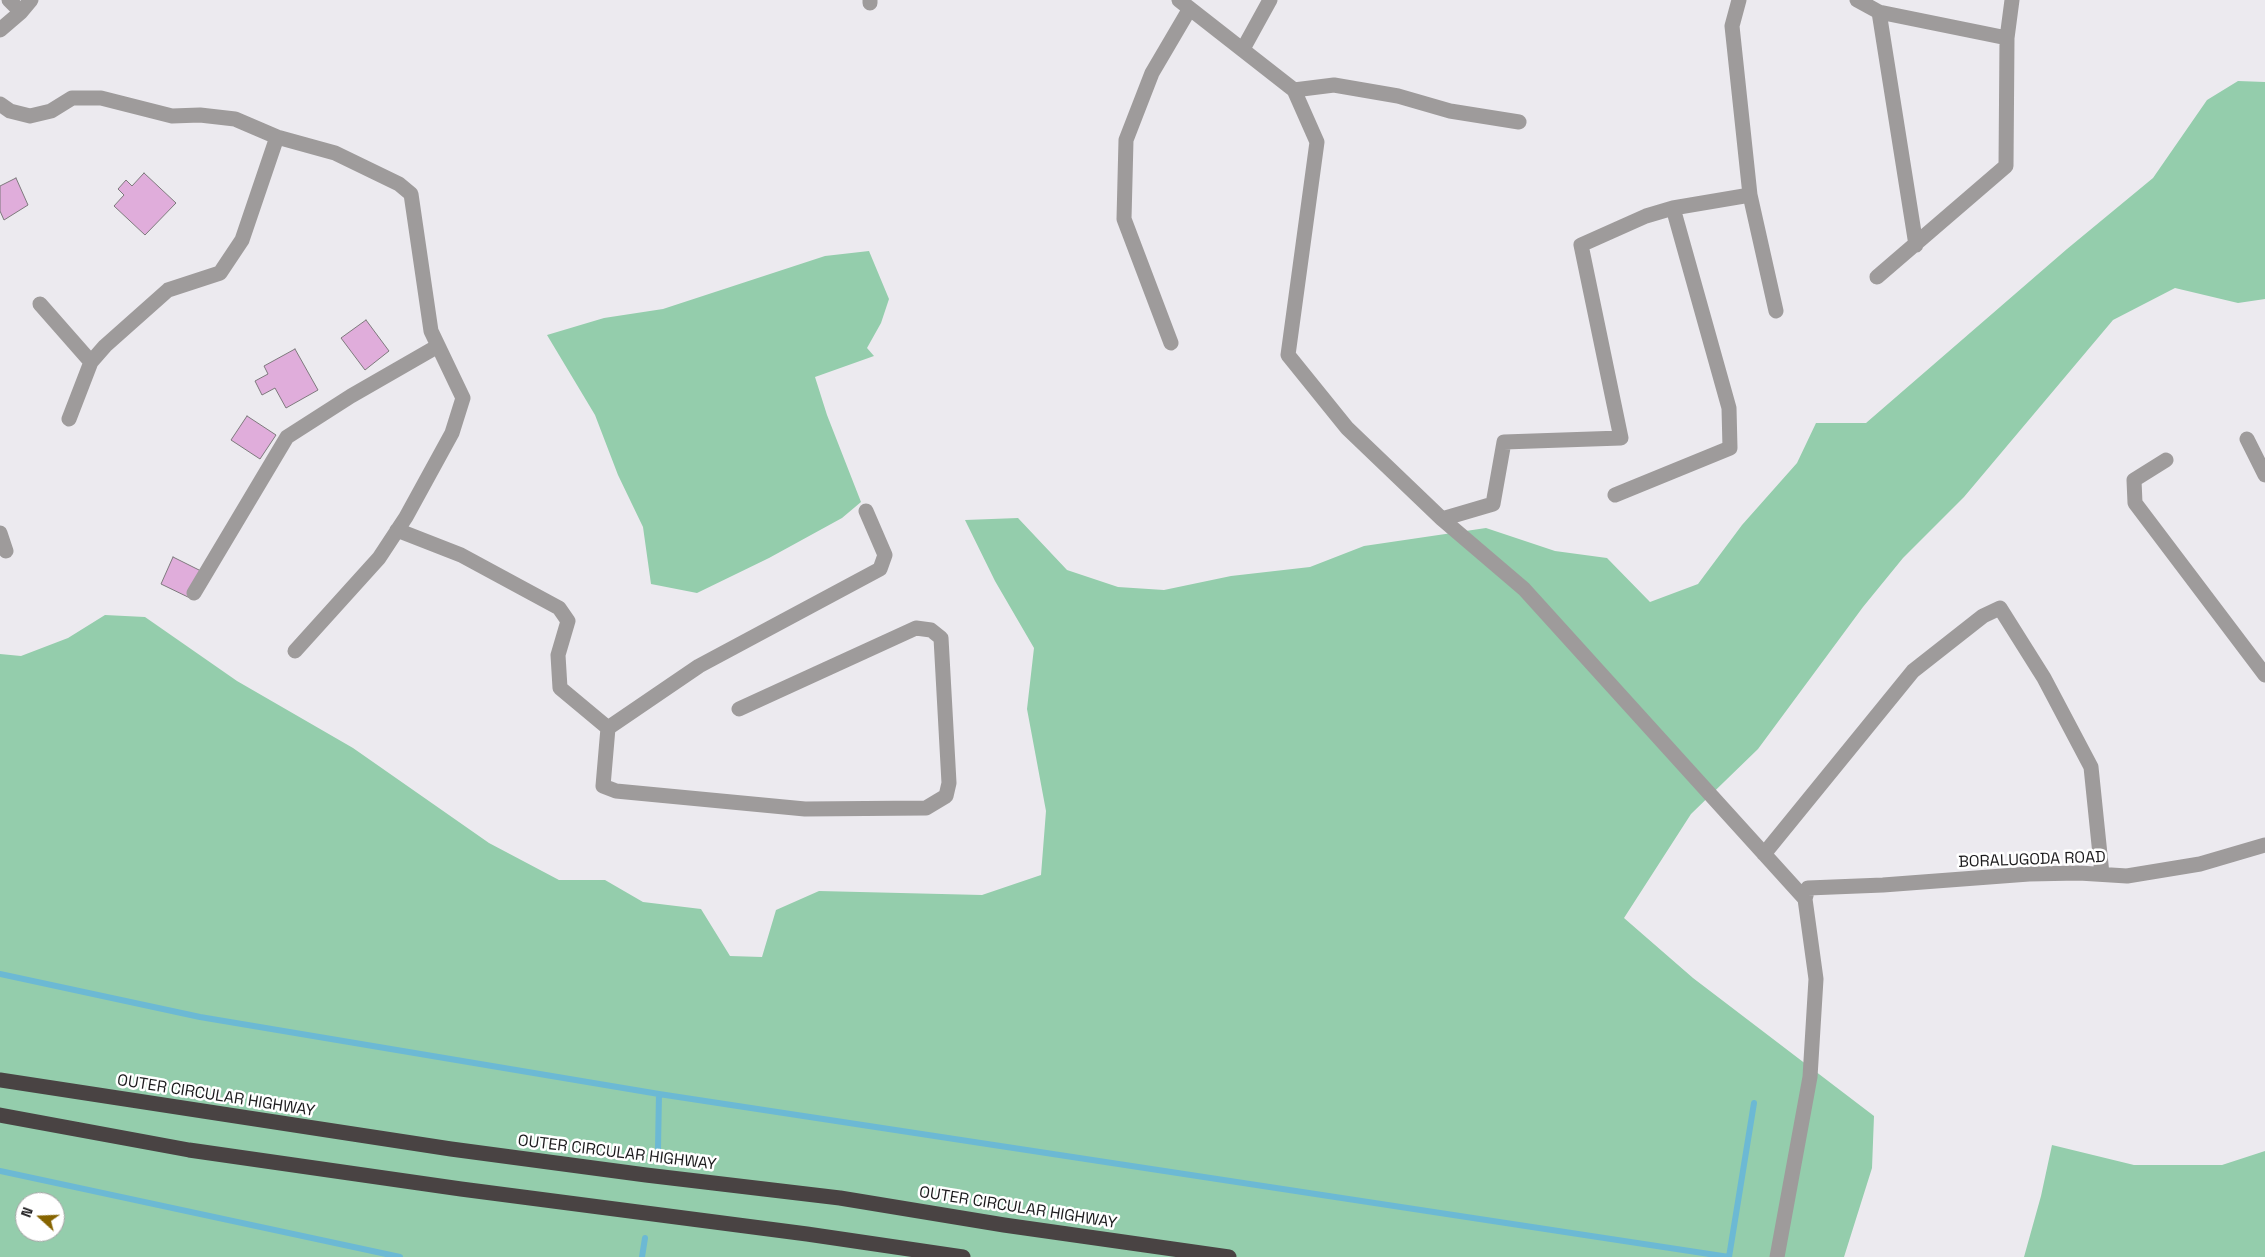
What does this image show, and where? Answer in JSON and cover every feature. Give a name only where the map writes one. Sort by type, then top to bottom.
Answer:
[{"type":"highway","name":"OUTER CIRCULAR HIGHWAY","points":[[0,1080],[451,1148],[646,1175],[840,1198],[1013,1226],[1229,1257]]},
{"type":"highway","points":[[0,1116],[189,1150],[963,1257]]},
{"type":"street","points":[[9,0],[21,12]]},
{"type":"street","points":[[0,30],[21,12],[31,0]]},
{"type":"street","points":[[1243,49],[1270,0]]},
{"type":"street","points":[[1739,0],[1732,26],[1750,195],[1776,311]]},
{"type":"street","points":[[1857,0],[1879,12],[2006,38]]},
{"type":"street","points":[[1877,277],[2006,166],[2006,38],[2012,0]]},
{"type":"street","points":[[1171,343],[1124,219],[1126,140],[1152,73],[1184,5],[1294,90],[1317,142],[1288,355],[1347,428],[1442,519],[1524,589],[1805,899],[1816,979],[1810,1077],[1777,1257]]},
{"type":"street","points":[[1879,12],[1916,245]]},
{"type":"street","points":[[1294,90],[1334,85],[1398,96],[1450,111],[1519,122]]},
{"type":"street","points":[[0,104],[10,111],[30,116],[51,111],[72,98],[102,98],[172,116],[200,115],[235,119],[277,137],[335,152],[399,184],[411,194],[431,331],[463,398],[452,433],[379,558],[296,651]]},
{"type":"street","points":[[69,419],[91,362],[105,346],[168,290],[220,273],[242,240],[277,137]]},
{"type":"street","points":[[1442,519],[1493,504],[1504,442],[1621,438],[1580,245],[1646,216],[1673,208],[1750,195]]},
{"type":"street","points":[[1615,494],[1730,448],[1729,408],[1673,208]]},
{"type":"street","points":[[40,304],[91,362]]},
{"type":"street","points":[[194,593],[287,437],[351,396],[438,346]]},
{"type":"street","points":[[2247,439],[2265,475]]},
{"type":"street","points":[[2166,460],[2134,480],[2135,503],[2265,675]]},
{"type":"street","points":[[608,728],[699,666],[880,569],[885,555],[866,511]]},
{"type":"street","points":[[397,530],[461,555],[559,608],[568,621],[558,655],[560,688],[608,728]]},
{"type":"street","points":[[0,533],[6,551]]},
{"type":"street","points":[[1764,854],[1913,671],[1983,616],[2000,608],[2044,678],[2091,767],[2102,874]]},
{"type":"street","points":[[608,728],[603,786],[616,791],[805,809],[926,808],[946,796],[949,783],[941,638],[931,630],[916,628],[739,709]]},
{"type":"street","name":"BORALUGODA ROAD","points":[[1805,899],[1808,888],[1883,885],[2029,874],[2127,876],[2200,864],[2265,845]]},
{"type":"green space","points":[[2238,81],[2265,82],[2265,299],[2238,303],[2175,288],[2113,320],[1964,497],[1903,558],[1863,607],[1758,749],[1691,814],[1624,918],[1693,978],[1874,1116],[1872,1168],[1844,1257],[0,1257],[0,654],[21,656],[68,638],[105,615],[145,617],[237,681],[353,748],[489,843],[559,880],[605,880],[643,902],[701,909],[730,956],[762,957],[776,910],[819,891],[982,895],[1041,875],[1046,811],[1027,709],[1034,648],[995,581],[965,520],[1018,518],[1067,570],[1118,587],[1164,590],[1231,576],[1310,567],[1364,546],[1486,528],[1555,551],[1607,558],[1650,602],[1698,584],[1742,525],[1797,463],[1816,423],[1866,423],[2067,249],[2153,178],[2207,100]]},
{"type":"green space","points":[[869,251],[889,299],[881,323],[867,348],[874,356],[815,377],[827,415],[861,502],[842,518],[769,558],[697,593],[651,584],[643,527],[618,475],[595,415],[547,335],[604,318],[663,309],[825,256]]},
{"type":"green space","points":[[2052,1145],[2134,1165],[2222,1165],[2265,1151],[2265,1257],[2024,1257],[2041,1196]]},
{"type":"building","points":[[144,173],[176,203],[145,235],[114,206],[124,195],[118,189],[126,180],[132,186]]},
{"type":"building","points":[[16,178],[28,205],[4,220],[0,211],[0,186]]},
{"type":"building","points":[[366,320],[389,351],[365,370],[341,338]]},
{"type":"building","points":[[295,349],[318,390],[286,408],[275,388],[262,395],[255,381],[268,374],[264,366]]},
{"type":"building","points":[[247,416],[276,435],[260,459],[231,440]]},
{"type":"building","points":[[173,557],[203,572],[190,598],[161,584]]},
{"type":"waterway","points":[[0,974],[200,1017],[659,1094],[1729,1257],[1754,1103]]},
{"type":"waterway","points":[[658,1148],[659,1094]]},
{"type":"waterway","points":[[0,1171],[400,1257]]},
{"type":"waterway","points":[[642,1257],[645,1238]]}]
